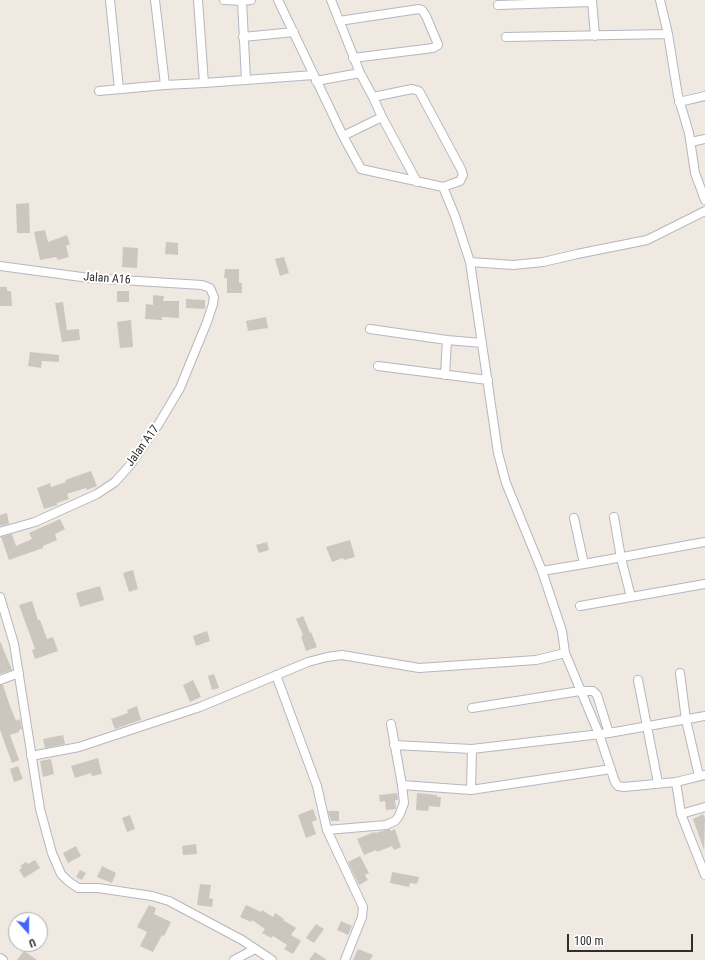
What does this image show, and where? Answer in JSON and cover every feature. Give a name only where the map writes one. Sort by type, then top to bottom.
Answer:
[{"type":"street","points":[[110,0],[119,89]]},
{"type":"street","points":[[155,0],[165,85]]},
{"type":"street","points":[[198,0],[204,83]]},
{"type":"street","points":[[224,0],[247,1],[243,37],[246,80]]},
{"type":"street","points":[[278,0],[343,136],[361,169],[443,187],[460,181],[463,175],[419,91],[412,89],[373,97]]},
{"type":"street","points":[[331,0],[360,73],[382,118],[417,182]]},
{"type":"street","points":[[660,0],[668,34],[679,102],[689,133],[696,173],[705,199]]},
{"type":"street","points":[[498,5],[592,1],[595,36]]},
{"type":"street","points":[[339,21],[418,9],[422,10],[426,16],[438,45],[433,48],[354,58]]},
{"type":"street","points":[[243,37],[294,32]]},
{"type":"street","points":[[506,37],[668,34]]},
{"type":"street","points":[[99,91],[246,80],[315,78],[360,73]]},
{"type":"street","points":[[679,102],[705,96]]},
{"type":"street","points":[[343,136],[382,118]]},
{"type":"street","points":[[690,142],[705,139]]},
{"type":"street","points":[[443,187],[470,262],[498,453],[506,483],[542,571],[562,631],[565,653],[599,734],[615,782],[618,786],[624,787],[676,782],[702,775],[686,720],[680,673]]},
{"type":"street","points":[[470,262],[513,265],[543,262],[646,240],[705,211]]},
{"type":"street","name":"Jalan A16","points":[[0,266],[89,278],[202,285],[207,286],[212,290]]},
{"type":"street","name":"Jalan A17","points":[[0,532],[35,522],[97,494],[116,482],[131,464],[158,425],[180,388],[213,304],[214,297],[212,290]]},
{"type":"street","points":[[370,329],[448,340],[482,343]]},
{"type":"street","points":[[445,374],[448,340]]},
{"type":"street","points":[[378,366],[488,380]]},
{"type":"street","points":[[614,517],[621,558],[631,597]]},
{"type":"street","points":[[574,518],[584,564]]},
{"type":"street","points":[[542,571],[705,542]]},
{"type":"street","points":[[580,606],[705,584]]},
{"type":"street","points":[[0,597],[14,644],[40,809],[52,853],[61,874],[78,888],[98,888],[169,900],[242,940],[272,960]]},
{"type":"street","points":[[31,756],[79,747],[200,707],[308,662],[327,657],[342,655],[419,668],[536,660],[565,653]]},
{"type":"street","points":[[0,680],[19,673]]},
{"type":"street","points":[[276,675],[317,786],[327,830],[362,907],[363,912],[345,960]]},
{"type":"street","points":[[638,680],[658,783]]},
{"type":"street","points":[[472,708],[580,691],[593,691],[609,733]]},
{"type":"street","points":[[394,745],[472,749],[609,733],[705,716]]},
{"type":"street","points":[[327,830],[386,825],[399,816],[404,803],[391,724]]},
{"type":"street","points":[[471,790],[472,749]]},
{"type":"street","points":[[402,785],[471,790],[611,769]]},
{"type":"street","points":[[676,782],[681,814],[705,875]]},
{"type":"street","points":[[681,814],[705,807]]},
{"type":"street","points":[[234,960],[255,948]]},
{"type":"building","points":[[29,203],[30,233],[17,233],[16,204]]},
{"type":"building","points":[[45,230],[48,242],[67,235],[70,244],[66,246],[69,257],[58,260],[56,257],[40,260],[34,232]]},
{"type":"building","points":[[166,242],[178,243],[178,255],[165,254]]},
{"type":"building","points":[[123,247],[138,248],[137,268],[122,267]]},
{"type":"building","points":[[284,257],[289,273],[280,276],[275,259]]},
{"type":"building","points":[[225,269],[239,269],[239,283],[242,283],[242,293],[227,293],[227,278],[224,278]]},
{"type":"building","points":[[0,287],[7,287],[7,291],[11,291],[12,306],[0,306]]},
{"type":"building","points":[[117,291],[129,291],[129,302],[117,302]]},
{"type":"building","points":[[153,295],[164,296],[163,301],[179,301],[179,318],[162,317],[162,320],[145,319],[146,304],[153,305]]},
{"type":"building","points":[[186,299],[205,300],[205,309],[186,308]]},
{"type":"building","points":[[63,302],[67,330],[79,329],[80,340],[62,342],[55,303]]},
{"type":"building","points":[[266,317],[268,328],[248,331],[246,321]]},
{"type":"building","points":[[131,320],[133,347],[120,348],[117,322]]},
{"type":"building","points":[[30,352],[59,355],[59,362],[42,361],[41,368],[28,366]]},
{"type":"building","points":[[91,471],[97,486],[87,490],[86,488],[67,494],[69,499],[44,509],[37,488],[50,483],[51,487],[66,482],[65,480]]},
{"type":"building","points":[[7,513],[9,524],[0,526],[0,515]]},
{"type":"building","points":[[60,519],[65,529],[55,534],[57,540],[43,546],[43,548],[9,560],[1,537],[12,534],[16,546],[32,539],[29,533]]},
{"type":"building","points":[[350,540],[355,557],[344,560],[343,558],[332,562],[326,547]]},
{"type":"building","points":[[267,542],[269,550],[259,553],[256,545]]},
{"type":"building","points":[[133,570],[138,589],[129,592],[123,573]]},
{"type":"building","points":[[100,586],[104,600],[80,607],[76,593]]},
{"type":"building","points":[[32,601],[38,620],[40,620],[47,639],[53,637],[58,651],[35,659],[32,650],[35,649],[19,605]]},
{"type":"building","points":[[303,616],[317,647],[306,651],[301,636],[303,635],[296,619]]},
{"type":"building","points":[[207,631],[210,641],[196,646],[193,636]]},
{"type":"building","points":[[0,641],[12,670],[0,674]]},
{"type":"building","points":[[214,674],[219,688],[212,690],[208,676]]},
{"type":"building","points":[[193,680],[201,697],[190,702],[183,685]]},
{"type":"building","points":[[0,685],[3,685],[16,721],[20,719],[22,729],[19,730],[19,732],[10,735],[19,760],[12,763],[0,730]]},
{"type":"building","points":[[137,706],[141,720],[115,729],[111,719],[128,713],[127,710]]},
{"type":"building","points":[[63,735],[65,744],[45,748],[43,739]]},
{"type":"building","points":[[98,758],[102,774],[92,776],[91,773],[75,778],[71,766]]},
{"type":"building","points":[[51,759],[54,774],[43,777],[40,761]]},
{"type":"building","points":[[18,766],[23,779],[14,782],[10,769]]},
{"type":"building","points":[[397,793],[398,800],[395,800],[396,809],[386,810],[385,801],[380,802],[379,795]]},
{"type":"building","points":[[417,793],[437,795],[437,797],[441,797],[440,807],[429,806],[428,811],[416,810]]},
{"type":"building","points":[[313,809],[317,820],[312,822],[316,834],[306,838],[298,815]]},
{"type":"building","points":[[328,811],[339,811],[339,821],[331,821]]},
{"type":"building","points":[[703,814],[705,818],[704,850],[693,819]]},
{"type":"building","points":[[130,815],[135,829],[127,832],[122,818]]},
{"type":"building","points":[[390,829],[391,831],[395,829],[401,847],[394,850],[392,846],[364,855],[357,839],[374,832]]},
{"type":"building","points":[[196,844],[197,854],[183,855],[182,846]]},
{"type":"building","points":[[76,846],[81,856],[68,863],[63,853]]},
{"type":"building","points":[[360,856],[369,873],[365,875],[368,880],[359,885],[348,862]]},
{"type":"building","points":[[35,860],[40,868],[24,878],[19,870],[22,868],[20,866],[26,862],[28,864]]},
{"type":"building","points":[[102,866],[116,873],[112,883],[97,877]]},
{"type":"building","points":[[80,870],[86,873],[82,880],[76,877]]},
{"type":"building","points":[[392,872],[419,877],[417,884],[410,883],[409,887],[390,883]]},
{"type":"building","points":[[200,884],[211,885],[209,898],[213,899],[212,907],[197,905]]},
{"type":"building","points":[[149,905],[156,908],[154,914],[171,922],[164,936],[162,935],[153,952],[140,946],[147,932],[137,927]]},
{"type":"building","points":[[246,905],[261,912],[262,910],[273,917],[275,913],[296,928],[291,935],[301,941],[293,954],[284,949],[287,945],[273,936],[271,938],[262,933],[265,929],[252,920],[251,922],[240,917]]},
{"type":"building","points":[[341,921],[352,926],[348,935],[337,930]]},
{"type":"building","points":[[316,924],[324,929],[314,943],[306,938]]},
{"type":"building","points":[[358,949],[373,955],[370,960],[353,960]]},
{"type":"building","points":[[23,952],[25,952],[37,960],[17,960]]},
{"type":"building","points":[[315,952],[327,960],[309,960]]}]
